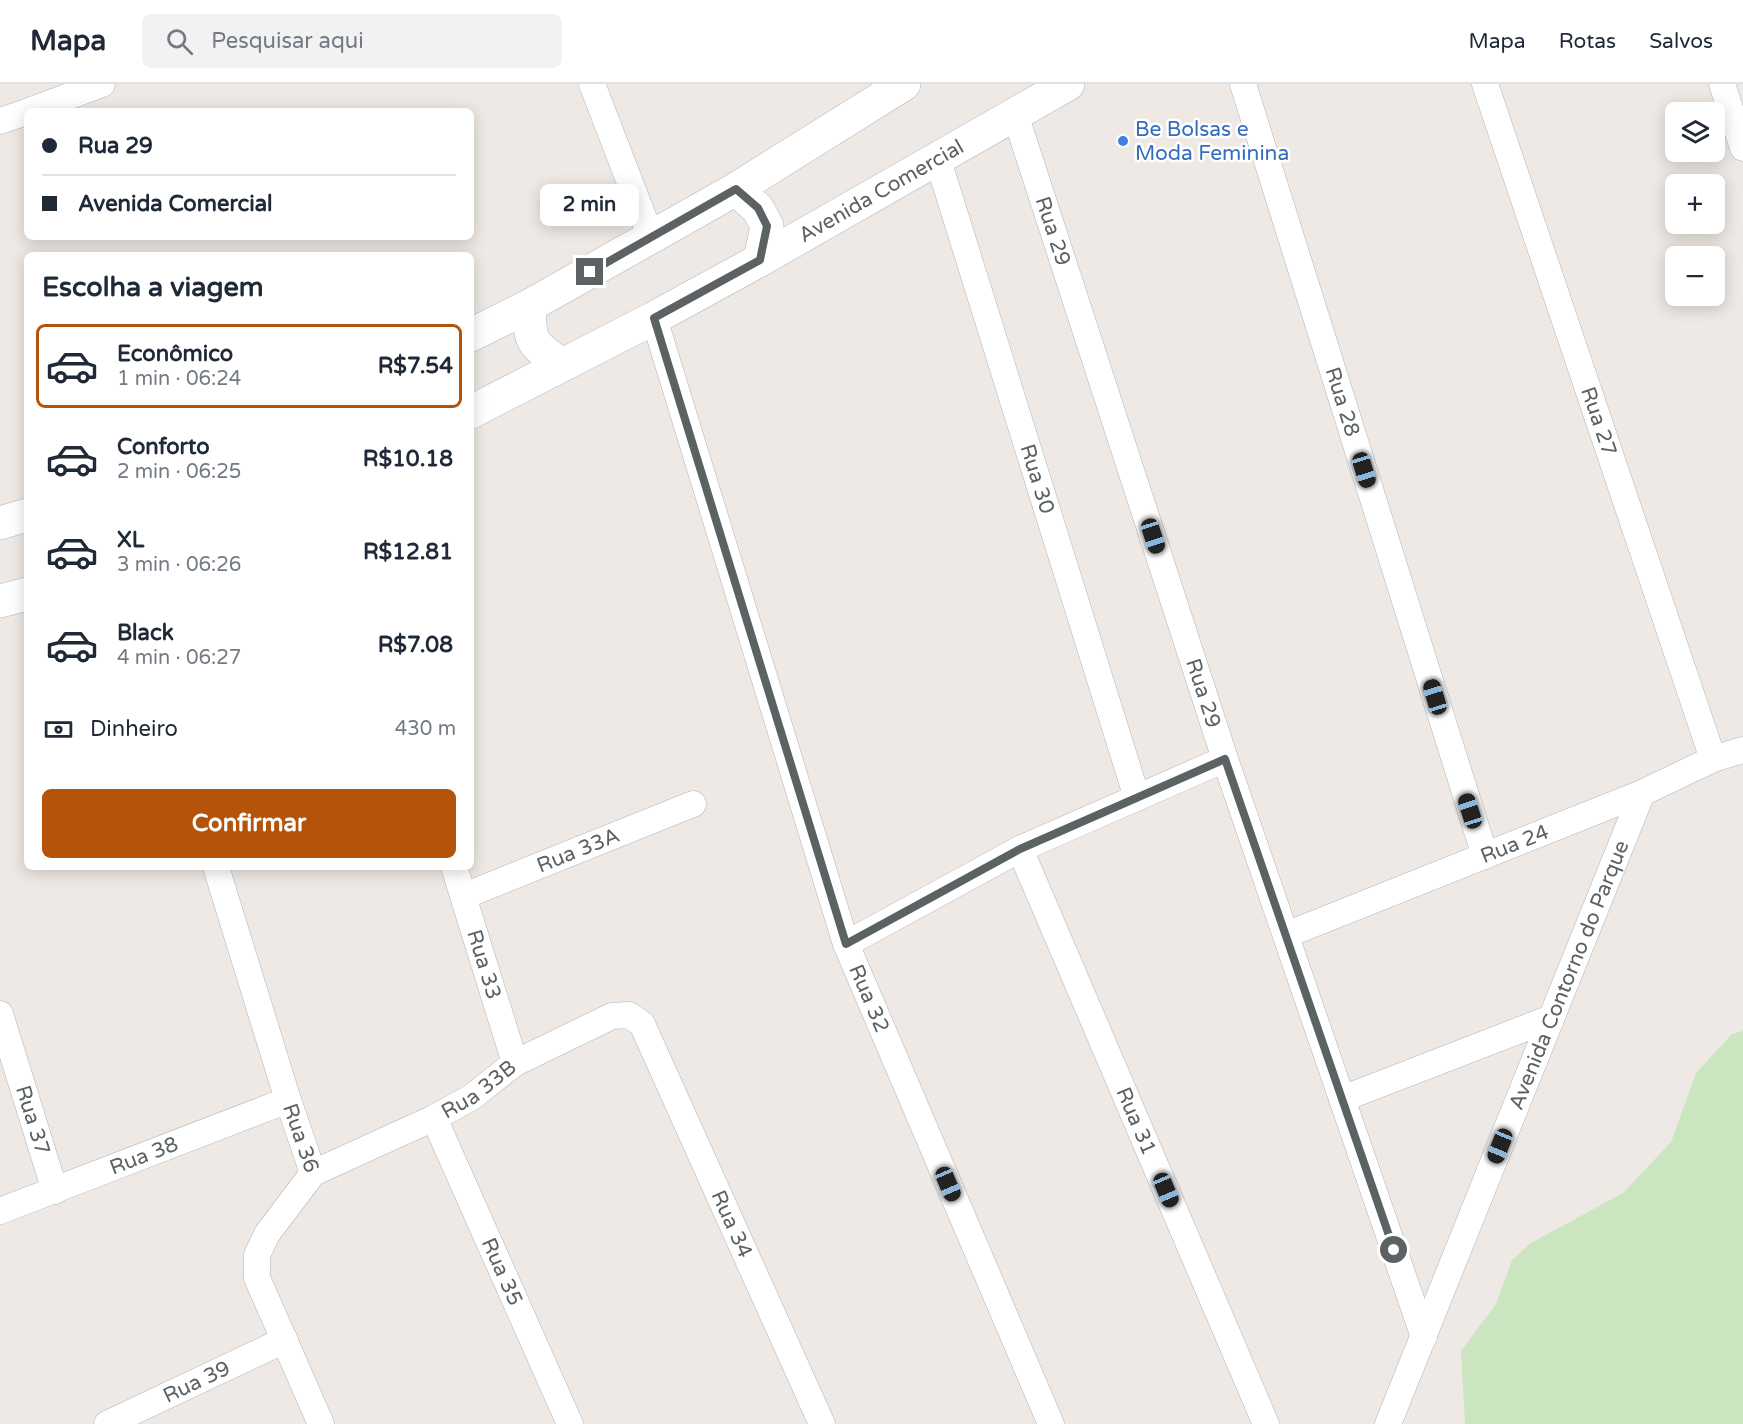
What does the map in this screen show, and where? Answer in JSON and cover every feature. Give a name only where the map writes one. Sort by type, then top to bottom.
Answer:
[{"type":"street","points":[[36,108],[102,84]]},
{"type":"street","points":[[592,84],[651,237]]},
{"type":"street","points":[[474,334],[529,306],[736,189],[904,84]]},
{"type":"street","name":"Avenida Comercial","points":[[474,410],[654,318],[760,260],[1068,84]]},
{"type":"street","name":"Rua 28","points":[[1243,84],[1485,856]]},
{"type":"street","name":"Rua 27","points":[[1485,84],[1713,759]]},
{"type":"street","points":[[1722,84],[1743,148]]},
{"type":"street","points":[[0,122],[24,113]]},
{"type":"street","name":"Rua 29","points":[[1015,114],[1225,759],[1424,1337]]},
{"type":"street","name":"Rua 30","points":[[938,160],[1137,798]]},
{"type":"street","points":[[736,189],[758,208],[767,226],[760,260]]},
{"type":"street","points":[[529,306],[530,334],[536,347],[562,365]]},
{"type":"street","name":"Rua 32","points":[[654,318],[846,944],[1051,1424]]},
{"type":"street","points":[[0,524],[24,516]]},
{"type":"street","points":[[0,601],[24,595]]},
{"type":"street","name":"Rua 24","points":[[1286,935],[1642,793],[1713,759],[1743,750]]},
{"type":"street","points":[[846,944],[1020,849],[1225,759]]},
{"type":"street","name":"Avenida Contorno do Parque","points":[[1388,1424],[1642,793]]},
{"type":"street","name":"Rua 33A","points":[[464,896],[693,804]]},
{"type":"street","name":"Rua 31","points":[[1020,849],[1266,1424]]},
{"type":"street","name":"Rua 36","points":[[217,870],[313,1173],[267,1234],[256,1255],[257,1278],[285,1340],[316,1422]]},
{"type":"street","name":"Rua 33","points":[[455,870],[515,1063]]},
{"type":"street","name":"Rua 37","points":[[0,1014],[55,1191]]},
{"type":"street","name":"Rua 33B","points":[[313,1173],[434,1118],[472,1097],[515,1063],[612,1016],[629,1015],[642,1024]]},
{"type":"street","points":[[1342,1099],[1551,1018]]},
{"type":"street","name":"Rua 34","points":[[642,1024],[822,1424]]},
{"type":"street","name":"Rua 38","points":[[0,1211],[288,1100]]},
{"type":"street","name":"Rua 35","points":[[434,1118],[570,1424]]},
{"type":"street","name":"Rua 39","points":[[107,1424],[285,1340]]},
{"type":"green space","points":[[1743,1031],[1743,1424],[1465,1424],[1461,1351],[1496,1304],[1512,1260],[1531,1243],[1623,1193],[1671,1142],[1696,1073],[1732,1034]]},
{"type":"place","name":"Be Bolsas e Moda Feminina","points":[[1123,141]]},
{"type":"route","points":[[590,272],[736,189],[758,208],[767,226],[760,260],[654,318],[846,944],[1020,849],[1225,759],[1394,1250]]}]
